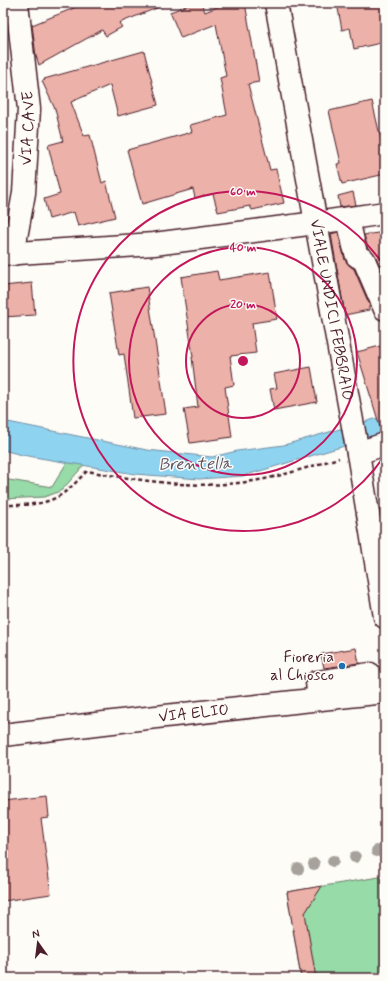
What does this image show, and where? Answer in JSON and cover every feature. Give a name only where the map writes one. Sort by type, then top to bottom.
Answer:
[{"type":"street","name":"VIA CAVE","points":[[8,254],[24,193],[29,109],[17,3]]},
{"type":"street","name":"VIALE UNDICI FEBBRAIO","points":[[276,3],[357,450],[385,618]]},
{"type":"street","points":[[8,254],[154,244],[385,213]]},
{"type":"street","points":[[348,219],[357,256],[364,260],[385,309]]},
{"type":"street","points":[[357,450],[385,444]]},
{"type":"street","name":"VIA ELIO","points":[[3,735],[138,718],[379,692]]},
{"type":"path","points":[[3,505],[30,505],[49,501],[65,492],[87,471],[157,483],[203,485],[253,481],[357,450]]},
{"type":"green space","points":[[69,459],[85,464],[62,490],[44,497],[3,499],[3,479],[52,487]]},
{"type":"green space","points":[[385,865],[385,876],[383,866]]},
{"type":"green space","points":[[385,876],[385,978],[301,978],[287,892]]},
{"type":"water","name":"Brentella","points":[[385,416],[385,434],[243,476],[199,479],[135,474],[22,455],[3,450],[3,421],[147,450],[212,457],[237,451],[284,445]]},
{"type":"building","points":[[86,3],[167,4],[119,23],[122,27],[106,36],[102,30],[39,65],[36,56],[32,25]]},
{"type":"building","points":[[194,3],[201,3],[205,12],[227,3],[245,3],[259,82],[248,84],[270,170],[276,169],[284,203],[252,210],[250,206],[218,212],[213,194],[195,198],[193,189],[142,204],[127,150],[192,132],[190,125],[227,115],[220,78],[226,76],[216,24],[181,38],[170,12]]},
{"type":"building","points":[[337,3],[385,3],[385,42],[354,49],[350,28],[342,30]]},
{"type":"building","points":[[144,51],[158,105],[118,116],[110,85],[71,102],[84,136],[90,135],[102,183],[106,181],[115,217],[78,226],[74,212],[49,219],[44,199],[60,194],[48,145],[63,141],[55,109],[42,81],[45,80],[44,79]]},
{"type":"building","points":[[372,101],[385,157],[385,174],[342,184],[337,164],[341,163],[329,111]]},
{"type":"building","points":[[353,192],[356,205],[340,207],[338,196]]},
{"type":"building","points":[[338,232],[345,260],[354,269],[370,306],[369,310],[345,315],[331,234]]},
{"type":"building","points":[[385,232],[385,277],[375,255],[368,248],[364,235]]},
{"type":"building","points":[[217,271],[219,280],[270,272],[277,319],[252,323],[256,353],[230,356],[234,385],[225,387],[232,437],[190,443],[184,409],[198,407],[193,357],[181,277]]},
{"type":"building","points":[[32,283],[35,315],[3,317],[3,286]]},
{"type":"building","points":[[147,287],[166,414],[133,418],[124,354],[119,355],[109,293]]},
{"type":"building","points":[[380,346],[385,363],[385,430],[381,430],[357,352]]},
{"type":"building","points":[[311,367],[317,402],[274,410],[270,389],[277,388],[274,374]]},
{"type":"building","points":[[356,648],[359,663],[324,668],[321,654]]},
{"type":"building","points":[[47,796],[49,817],[41,818],[51,894],[3,901],[3,801]]},
{"type":"building","points":[[322,886],[305,913],[316,978],[301,978],[287,892]]},
{"type":"place","name":"Fioreria al Chiosco","points":[[342,666]]}]
